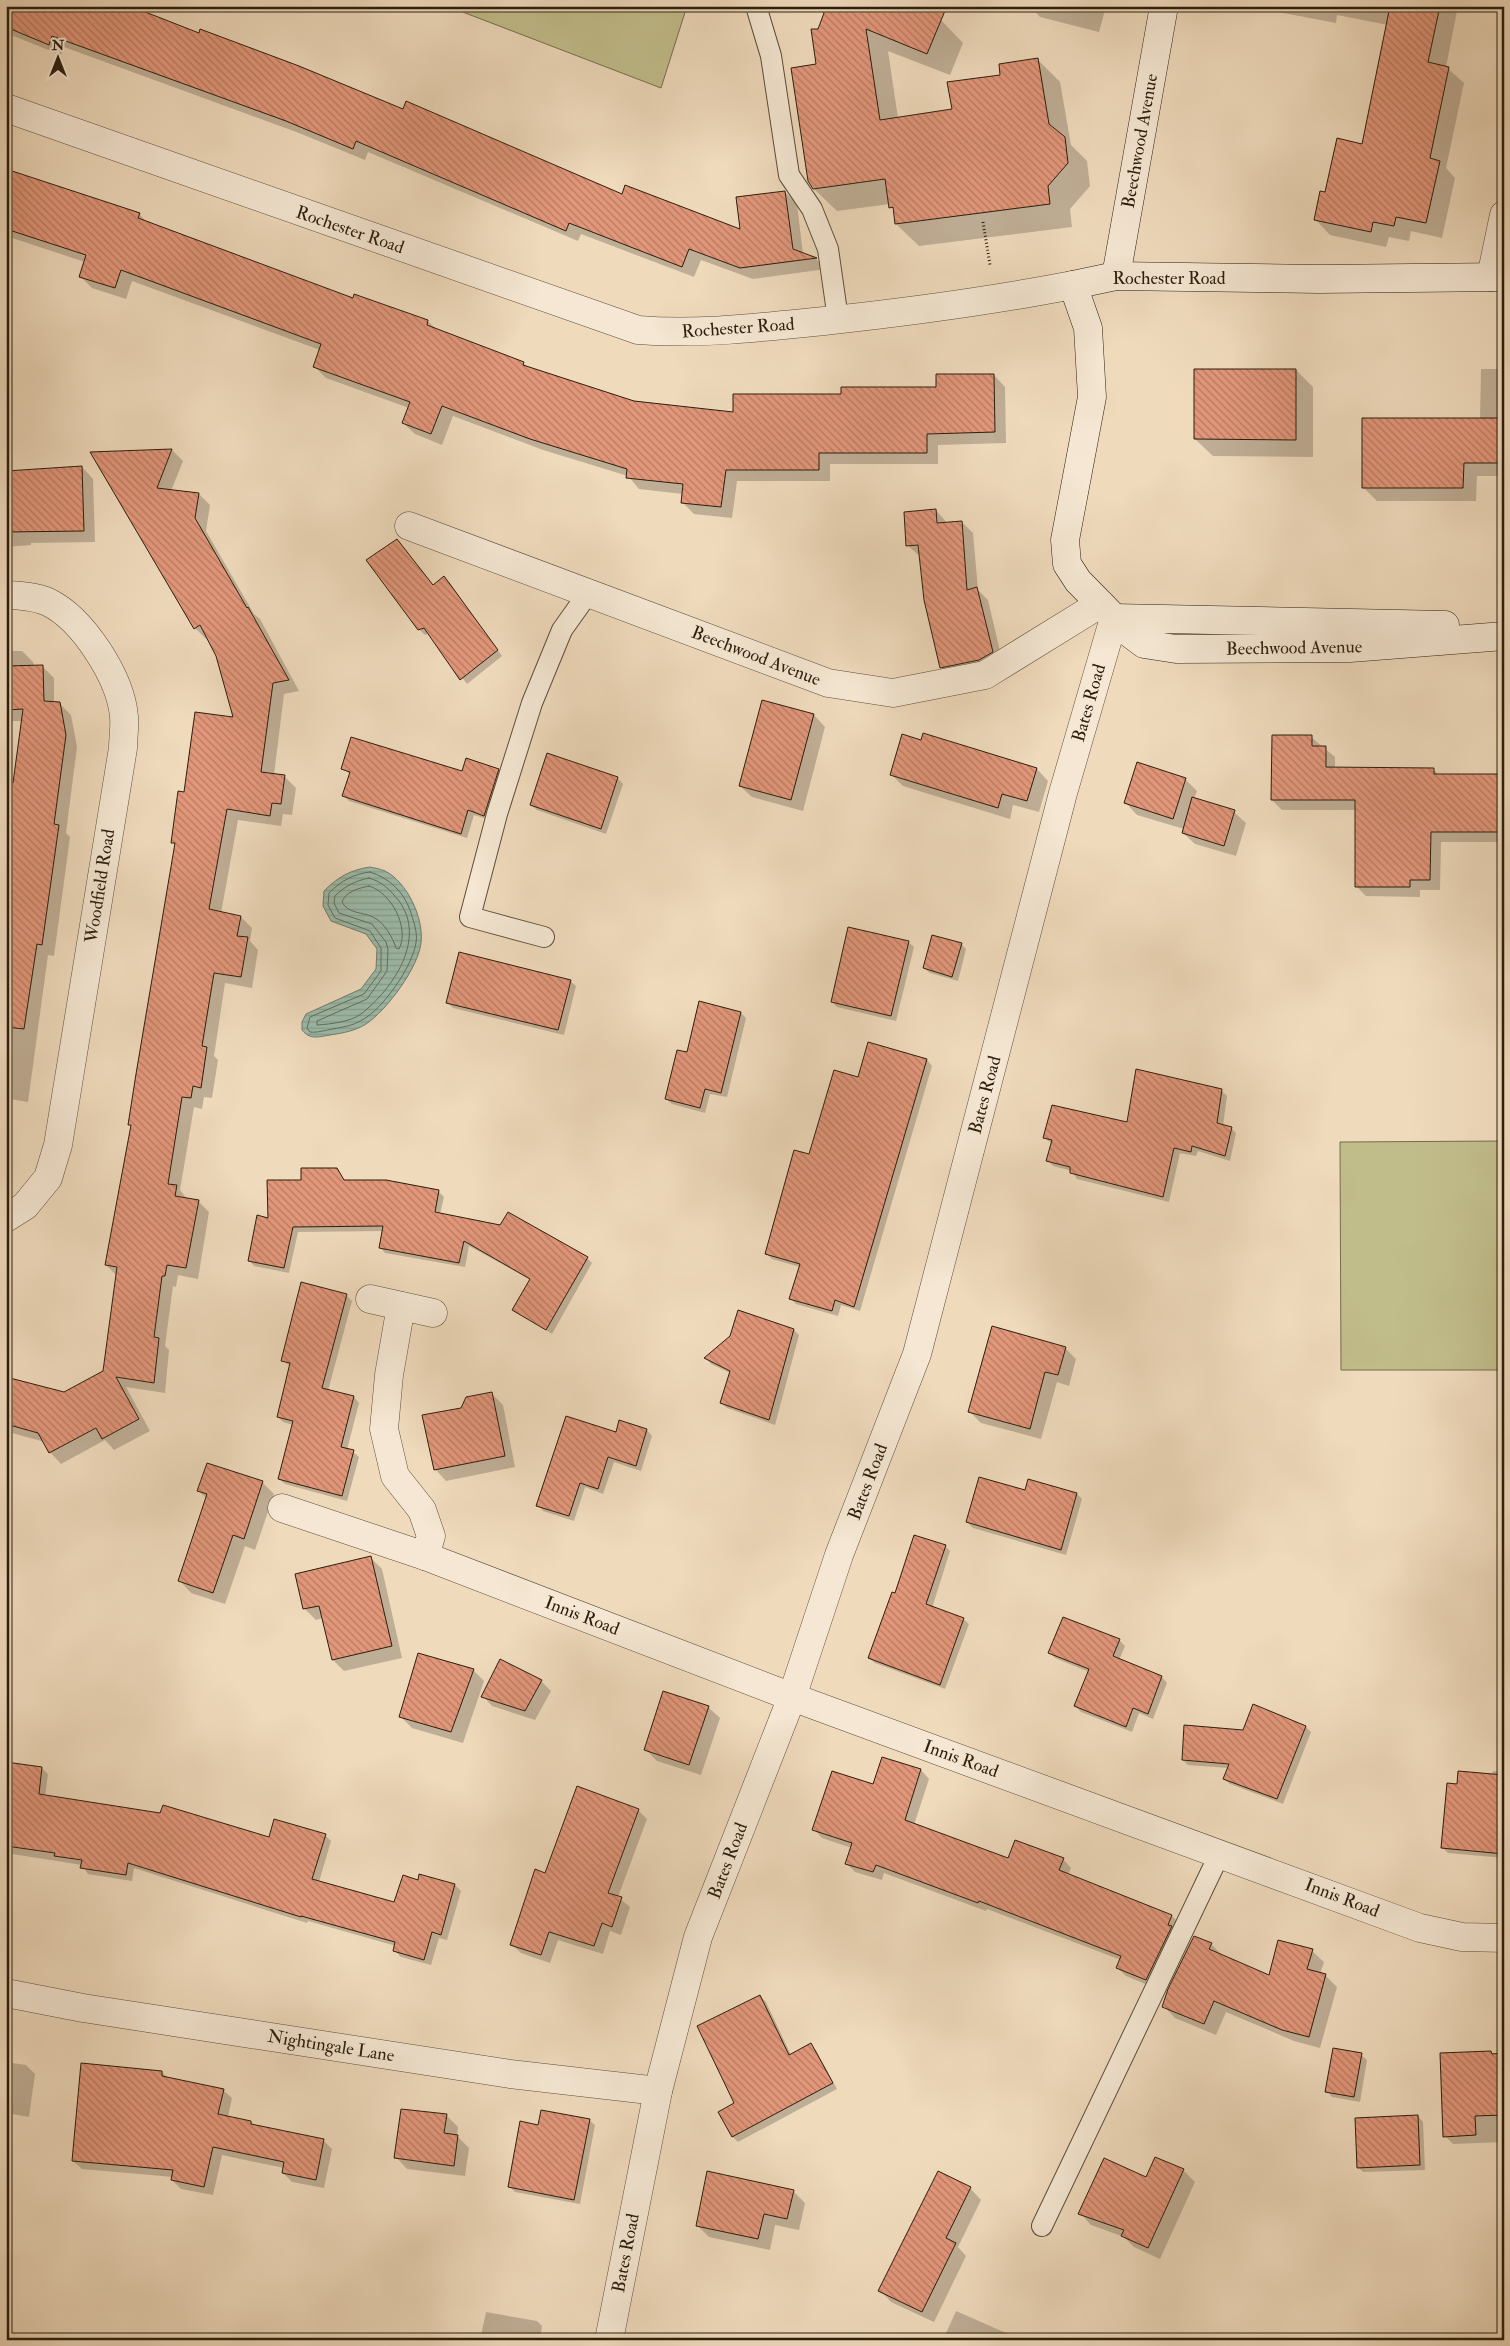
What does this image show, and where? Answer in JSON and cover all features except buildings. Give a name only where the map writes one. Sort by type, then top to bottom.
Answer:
[{"type":"street","name":"Beechwood Avenue","points":[[1116,276],[1164,6]]},
{"type":"street","name":"Rochester Road","points":[[6,108],[638,330],[670,333],[744,330],[996,300],[1116,276],[1319,279],[1498,277]]},
{"type":"street","points":[[1498,277],[1504,215]]},
{"type":"street","name":"Beechwood Avenue","points":[[1073,285],[1088,328],[1092,397],[1065,540],[1067,564],[1078,581],[1107,611],[1144,644],[1176,649],[1350,648],[1504,636]]},
{"type":"street","name":"Beechwood Avenue","points":[[409,526],[589,592],[828,684],[893,693],[985,675],[1107,611]]},
{"type":"street","name":"Woodfield Road","points":[[6,595],[47,601],[71,617],[103,658],[116,689],[124,716],[123,748],[58,1145],[48,1178],[25,1206],[6,1218]]},
{"type":"street","points":[[1107,611],[1504,626]]},
{"type":"street","name":"Bates Road","points":[[609,2340],[658,2090],[698,1937],[792,1697],[839,1555],[917,1354],[1061,803],[1107,611]]},
{"type":"street","points":[[370,1299],[433,1313]]},
{"type":"street","points":[[401,1306],[389,1376],[384,1429],[395,1476],[422,1510],[431,1536],[425,1556]]},
{"type":"street","name":"Innis Road","points":[[282,1508],[425,1556],[792,1697],[1420,1928],[1462,1937],[1504,1938]]},
{"type":"street","name":"Nightingale Lane","points":[[6,1993],[83,2008],[510,2074],[658,2090]]},
{"type":"lane","points":[[756,6],[770,56],[789,175],[812,209],[828,249],[838,319]]},
{"type":"lane","points":[[544,937],[470,917],[498,814],[532,703],[562,630],[589,592]]},
{"type":"lane","points":[[1042,2226],[1220,1853]]},
{"type":"path","points":[[983,222],[996,300]]},
{"type":"shaded area","points":[[447,6],[687,6],[661,88]]},
{"type":"shaded area","points":[[1504,1141],[1504,1370],[1341,1370],[1340,1142]]},
{"type":"water","points":[[370,867],[385,871],[393,876],[407,892],[420,923],[421,943],[419,953],[400,988],[374,1018],[358,1028],[311,1037],[302,1030],[302,1022],[306,1014],[361,989],[376,969],[377,949],[366,934],[331,921],[323,906],[324,891],[334,882],[350,872]]}]
